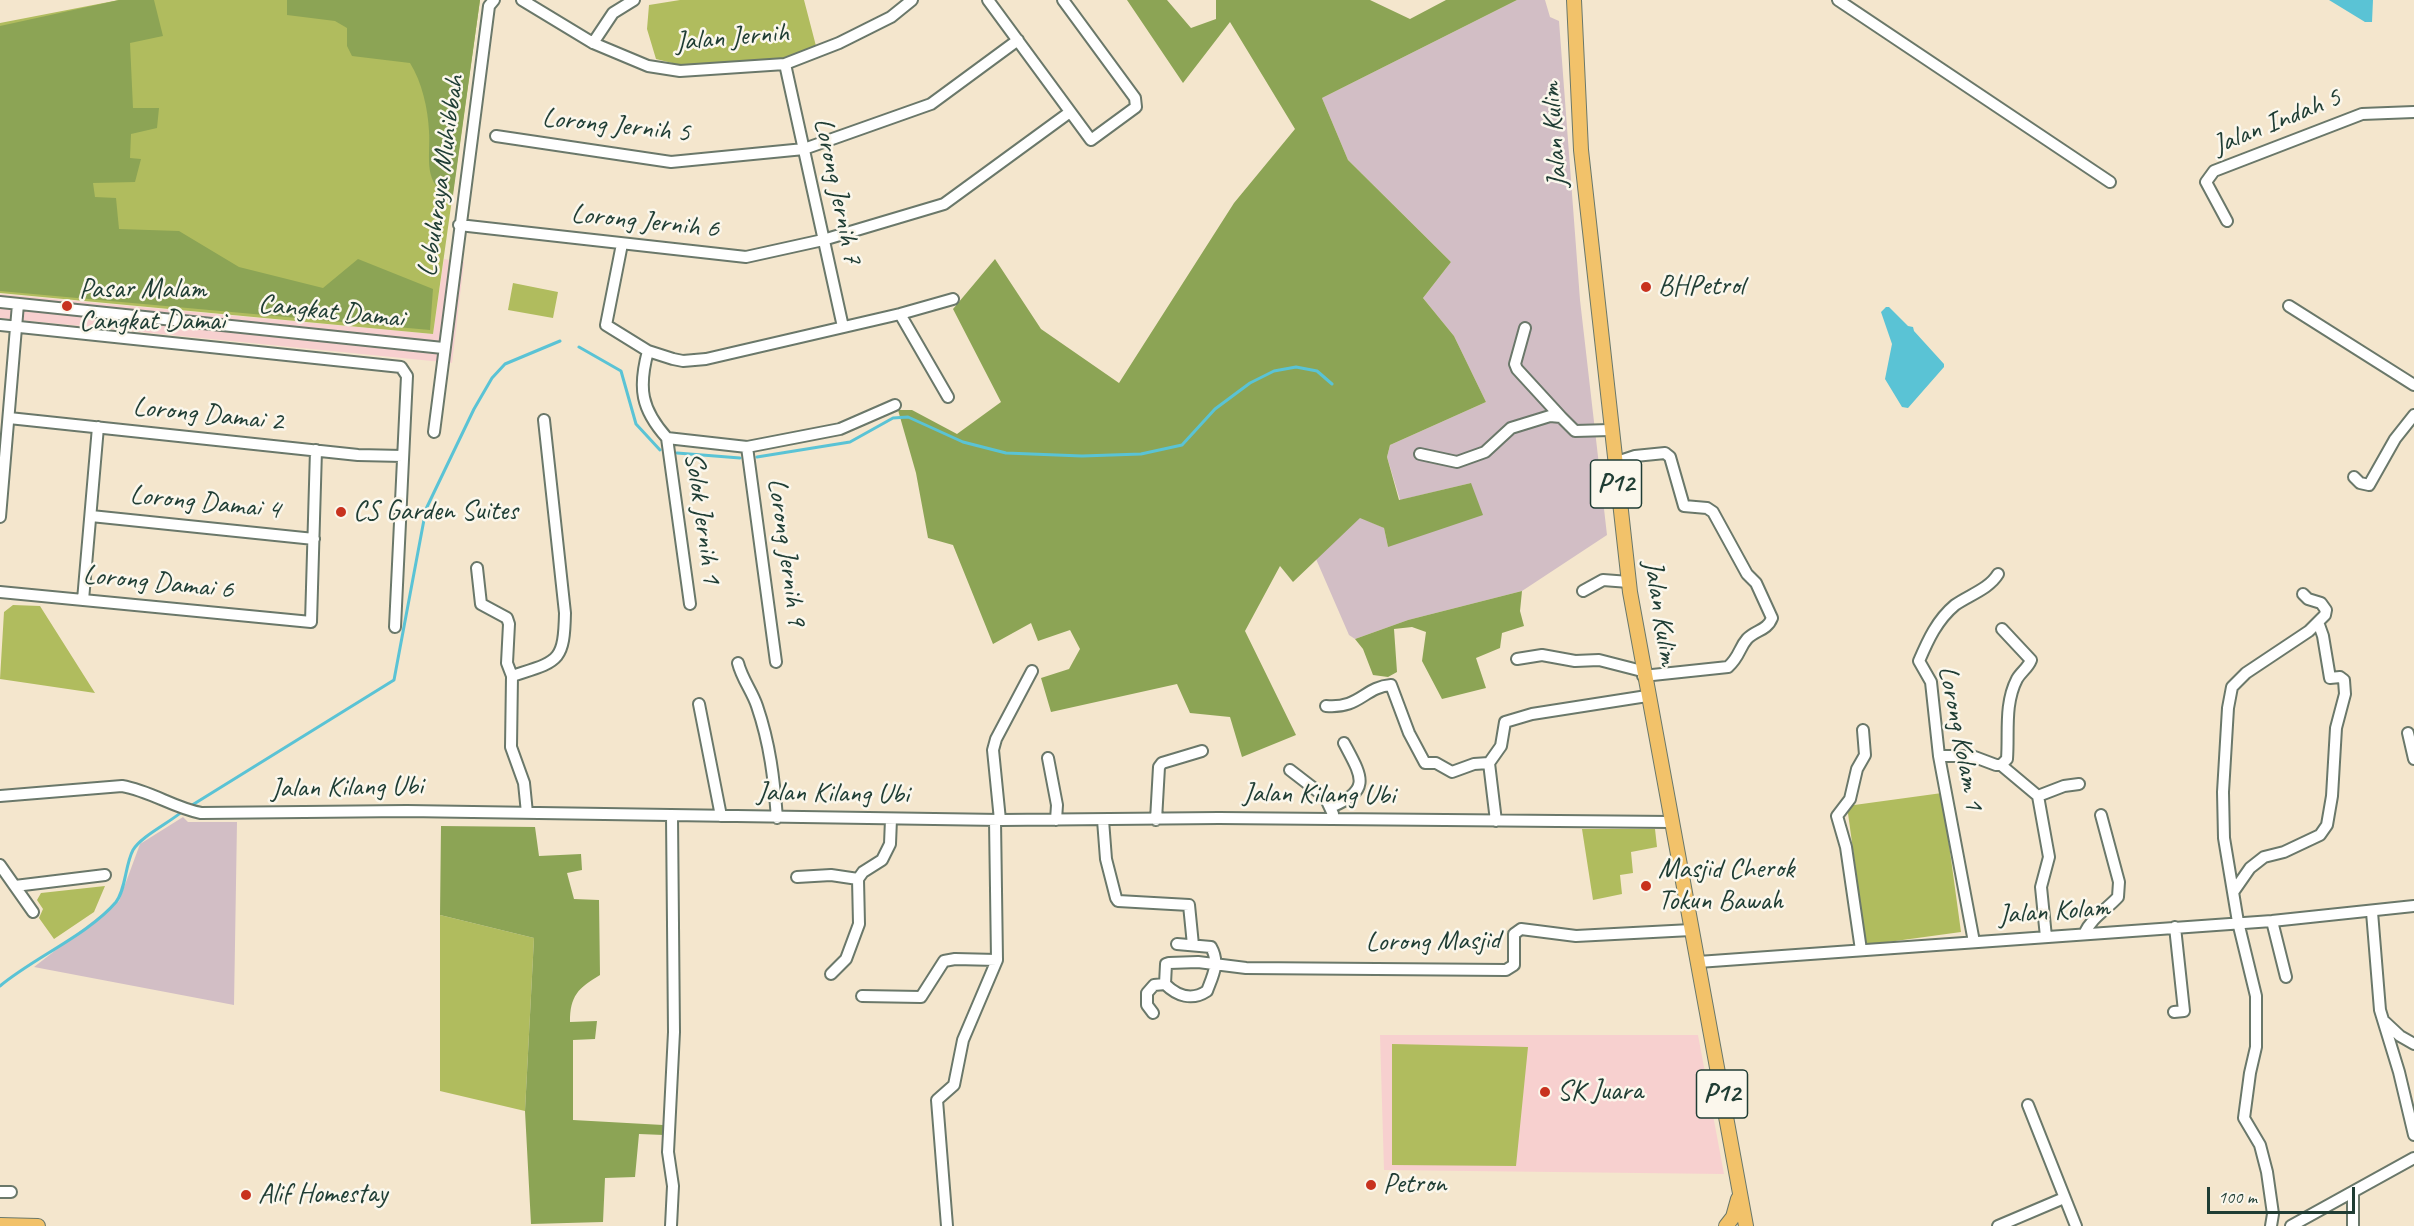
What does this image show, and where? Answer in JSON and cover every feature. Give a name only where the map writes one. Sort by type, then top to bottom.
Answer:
[{"type":"main road","name":"Jalan Kulim","points":[[1574,0],[1577,111],[1610,430],[1629,582],[1647,696],[1746,1226]]},
{"type":"main road","points":[[1726,1226],[1734,1217],[1740,1192]]},
{"type":"main road","points":[[0,1225],[38,1226]]},
{"type":"street","name":"Lebuhraya Muhibbah","points":[[434,432],[443,348],[489,6],[494,0]]},
{"type":"street","name":"Jalan Jernih","points":[[522,0],[593,43],[648,66],[680,71],[785,64],[839,43],[891,17],[912,0]]},
{"type":"street","points":[[593,43],[613,13],[634,0]]},
{"type":"street","points":[[988,0],[1091,140],[1136,107],[1135,98],[1063,0]]},
{"type":"street","points":[[1838,0],[2110,182]]},
{"type":"street","name":"Lorong Jernih 5","points":[[496,136],[671,162],[804,149],[931,104],[1018,40]]},
{"type":"street","name":"Lorong Jernih 7","points":[[785,64],[843,327]]},
{"type":"street","name":"Lorong Jernih 6","points":[[459,225],[746,257],[823,240],[944,204],[1070,112]]},
{"type":"street","name":"Jalan Indah 5","points":[[2227,221],[2206,182],[2214,171],[2362,114],[2414,112]]},
{"type":"street","points":[[622,244],[606,325],[648,351],[683,361],[900,314],[953,299]]},
{"type":"street","name":"Cangkat Damai","points":[[0,302],[443,348]]},
{"type":"street","points":[[0,518],[18,304]]},
{"type":"street","points":[[2289,306],[2414,385]]},
{"type":"street","points":[[900,314],[948,397]]},
{"type":"street","name":"Cangkat Damai","points":[[0,325],[401,367],[407,376],[403,456]]},
{"type":"street","points":[[1525,328],[1515,364],[1517,369],[1575,431],[1610,430]]},
{"type":"street","points":[[648,351],[643,369],[642,394],[646,409],[667,438],[747,447],[840,429],[895,405]]},
{"type":"street","points":[[2354,477],[2360,483],[2369,485],[2414,415]]},
{"type":"street","points":[[1420,454],[1457,462],[1485,452],[1511,428],[1550,416],[1561,417]]},
{"type":"street","name":"Lorong Damai 2","points":[[9,417],[316,450],[403,456]]},
{"type":"street","points":[[512,676],[552,662],[562,652],[564,642],[565,613],[544,420]]},
{"type":"street","points":[[83,600],[98,427]]},
{"type":"street","name":"Solok Jernih 1","points":[[667,438],[690,604]]},
{"type":"street","name":"Lorong Jernih 9","points":[[747,447],[776,662]]},
{"type":"street","points":[[314,539],[316,450]]},
{"type":"street","points":[[1517,659],[1542,655],[1575,661],[1599,660],[1643,673],[1728,667],[1738,658],[1746,639],[1769,626],[1772,618],[1756,583],[1747,574],[1713,513],[1707,508],[1684,506],[1670,457],[1665,453],[1635,456],[1614,463]]},
{"type":"street","points":[[395,627],[403,456]]},
{"type":"street","name":"Lorong Damai 4","points":[[91,516],[314,539]]},
{"type":"street","name":"Lorong Damai 6","points":[[0,592],[311,622],[314,539]]},
{"type":"street","points":[[477,568],[481,604],[507,618],[509,624],[507,663],[512,676],[511,747],[524,783],[527,813]]},
{"type":"street","name":"Lorong Kolam 1","points":[[1974,942],[1939,756],[1931,682],[1919,661],[1936,625],[1956,605],[1990,584],[1998,574]]},
{"type":"street","points":[[1583,591],[1603,580],[1629,582]]},
{"type":"street","points":[[2271,1226],[2273,1214],[2267,1172],[2260,1145],[2244,1118],[2256,1047],[2256,996],[2238,922],[2224,838],[2223,792],[2232,687],[2246,673],[2318,622],[2326,610],[2321,603],[2308,599],[2303,594]]},
{"type":"street","points":[[2234,891],[2250,868],[2264,857],[2284,852],[2320,835],[2327,825],[2332,796],[2338,713],[2345,694],[2344,680],[2340,677],[2330,678],[2323,636],[2318,622]]},
{"type":"street","points":[[2001,765],[2007,759],[2006,732],[2012,692],[2017,678],[2031,660],[2002,629]]},
{"type":"street","points":[[738,663],[742,680],[757,706],[772,759],[777,818]]},
{"type":"street","points":[[947,1226],[937,1100],[954,1085],[963,1040],[998,960],[998,820],[993,750],[996,739],[1032,671]]},
{"type":"street","points":[[1326,706],[1341,708],[1354,704],[1380,686],[1391,685],[1409,733],[1425,763],[1436,764],[1452,772],[1474,764],[1489,763]]},
{"type":"street","points":[[1496,821],[1489,763],[1501,746],[1505,722],[1532,714],[1647,696]]},
{"type":"street","points":[[699,704],[721,816]]},
{"type":"street","points":[[1861,950],[1846,847],[1837,816],[1850,799],[1857,768],[1865,755],[1863,730]]},
{"type":"street","points":[[2408,734],[2414,759]]},
{"type":"street","points":[[1331,807],[1352,798],[1358,791],[1360,778],[1344,743]]},
{"type":"street","points":[[1156,820],[1159,767],[1202,751]]},
{"type":"street","points":[[1939,756],[1960,754],[2001,765],[2038,796],[2049,857],[2041,887],[2046,937]]},
{"type":"street","points":[[1048,758],[1058,805],[1056,820]]},
{"type":"street","points":[[1290,770],[1325,797],[1331,807],[1334,820]]},
{"type":"street","points":[[2038,796],[2064,786],[2079,784]]},
{"type":"street","name":"Jalan Kilang Ubi","points":[[0,796],[122,786],[145,791],[184,810],[201,813],[406,810],[777,818],[1671,822]]},
{"type":"street","points":[[2084,934],[2091,919],[2106,910],[2118,897],[2119,882],[2110,857],[2100,815]]},
{"type":"street","points":[[671,1226],[673,1186],[668,1152],[674,1032],[672,816]]},
{"type":"street","points":[[831,974],[846,959],[859,924],[858,879],[863,872],[882,860],[890,844],[891,819]]},
{"type":"street","points":[[1103,820],[1106,859],[1118,901],[1189,905],[1193,945]]},
{"type":"street","points":[[0,865],[33,912]]},
{"type":"street","points":[[15,886],[105,875]]},
{"type":"street","points":[[797,878],[831,875],[858,879]]},
{"type":"street","name":"Jalan Kolam","points":[[1698,962],[2272,921],[2414,906]]},
{"type":"street","points":[[2372,912],[2383,1020],[2399,1072],[2414,1135]]},
{"type":"street","points":[[2272,921],[2286,977]]},
{"type":"street","points":[[2174,1012],[2184,1011],[2175,927]]},
{"type":"street","name":"Lorong Masjid","points":[[1216,965],[1246,968],[1506,970],[1514,965],[1514,934],[1521,929],[1576,936],[1691,930]]},
{"type":"street","points":[[1153,1013],[1147,1005],[1147,993],[1155,985],[1165,984],[1180,996],[1203,994],[1207,991],[1217,957],[1211,947],[1177,944]]},
{"type":"street","points":[[862,996],[921,997],[944,962],[955,959],[998,960]]},
{"type":"street","points":[[1165,984],[1166,964],[1216,965]]},
{"type":"street","points":[[2383,1020],[2400,1036],[2414,1044]]},
{"type":"street","points":[[2028,1105],[2076,1226]]},
{"type":"street","points":[[2291,1226],[2353,1194],[2414,1158]]},
{"type":"street","points":[[2353,1194],[2353,1226]]},
{"type":"street","points":[[1998,1226],[2064,1198]]},
{"type":"shaded area","points":[[1517,0],[1545,0],[1550,17],[1559,21],[1580,300],[1607,535],[1522,591],[1408,620],[1355,639],[1349,635],[1316,559],[1360,517],[1384,528],[1388,547],[1471,483],[1400,500],[1387,457],[1390,445],[1486,402],[1454,336],[1423,298],[1451,262],[1348,160],[1322,98]]},
{"type":"shaded area","name":"Pasar Malam Cangkat Damai","points":[[444,259],[464,262],[452,363],[0,318],[0,294],[433,334]]},
{"type":"shaded area","points":[[183,817],[188,822],[237,822],[234,1005],[34,967],[119,901],[140,844]]},
{"type":"shaded area","name":"SK Juara","points":[[1380,1035],[1698,1035],[1724,1174],[1384,1170]]},
{"type":"green space","points":[[119,0],[480,0],[433,334],[0,293],[0,23]]},
{"type":"green space","points":[[119,0],[154,0],[163,36],[130,43],[133,108],[159,108],[157,128],[131,134],[130,158],[141,159],[135,182],[93,183],[95,197],[116,198],[119,229],[179,231],[239,267],[323,288],[358,259],[433,289],[430,330],[0,291],[0,26]]},
{"type":"green space","points":[[287,0],[480,0],[453,195],[443,191],[432,178],[426,105],[410,63],[352,56],[347,46],[347,28],[335,21],[287,15]]},
{"type":"green space","points":[[680,0],[804,0],[816,46],[787,59],[684,66],[656,59],[647,29],[649,5]]},
{"type":"green space","points":[[1127,0],[1167,0],[1191,28],[1216,19],[1216,0],[1370,0],[1410,19],[1446,0],[1517,0],[1322,98],[1348,160],[1451,262],[1423,298],[1454,336],[1486,402],[1390,445],[1387,457],[1399,500],[1471,483],[1483,515],[1388,547],[1384,528],[1360,518],[1293,582],[1280,566],[1245,631],[1296,735],[1242,757],[1230,717],[1190,713],[1177,684],[1051,712],[1041,678],[1069,669],[1080,649],[1070,630],[1038,641],[1031,623],[993,644],[953,545],[928,538],[916,473],[898,410],[912,410],[957,434],[1001,402],[953,309],[995,259],[1041,329],[1119,383],[1234,203],[1295,129],[1230,22],[1183,83]]},
{"type":"green space","points":[[513,283],[558,292],[553,318],[508,310]]},
{"type":"green space","points":[[1522,591],[1520,611],[1524,626],[1502,633],[1500,648],[1476,658],[1486,688],[1442,699],[1422,661],[1426,632],[1412,627],[1394,629],[1397,672],[1388,677],[1373,675],[1363,649],[1355,639],[1408,620]]},
{"type":"green space","points":[[13,605],[40,606],[95,693],[0,679],[4,612]]},
{"type":"green space","points":[[1942,793],[1961,932],[1866,945],[1847,806]]},
{"type":"green space","points":[[441,826],[535,827],[539,856],[581,854],[582,870],[567,873],[574,899],[599,900],[600,975],[586,984],[577,994],[570,1013],[570,1022],[597,1021],[595,1039],[573,1040],[573,1120],[663,1125],[664,1135],[639,1134],[635,1177],[605,1178],[603,1222],[531,1224],[525,1111],[534,938],[440,915]]},
{"type":"green space","points":[[1582,829],[1655,829],[1657,847],[1631,852],[1633,873],[1620,875],[1622,894],[1593,900]]},
{"type":"green space","points":[[105,886],[94,912],[54,939],[39,918],[43,909],[37,900],[41,893]]},
{"type":"green space","points":[[440,915],[534,938],[525,1111],[440,1091]]},
{"type":"green space","points":[[1392,1044],[1528,1047],[1516,1166],[1392,1165]]},
{"type":"water","points":[[2329,0],[2373,0],[2372,22],[2365,22]]},
{"type":"water","points":[[1889,307],[1908,326],[1913,327],[1914,331],[1944,364],[1944,367],[1908,408],[1902,407],[1885,379],[1892,344],[1881,312]]},
{"type":"waterway","points":[[189,807],[394,680],[426,509],[474,409],[492,378],[505,364],[560,341]]},
{"type":"waterway","points":[[579,347],[621,371],[636,424],[660,450]]},
{"type":"waterway","points":[[757,457],[850,442],[893,418],[908,417],[963,442],[1006,453],[1082,456],[1141,454],[1182,445],[1215,409],[1250,383],[1274,371],[1296,367],[1317,371],[1332,384]]},
{"type":"waterway","points":[[677,453],[740,458]]},
{"type":"waterway","points":[[0,986],[76,936],[104,914],[119,897],[133,850],[149,834],[184,810]]},
{"type":"place","name":"BHPetrol","points":[[1646,287]]},
{"type":"place","name":"Pasar Malam Cangkat Damai","points":[[67,306]]},
{"type":"place","name":"CS Garden Suites","points":[[341,512]]},
{"type":"place","name":"Masjid Cherok Tokun Bawah","points":[[1646,886]]},
{"type":"place","name":"SK Juara","points":[[1545,1092]]},
{"type":"place","name":"Petron","points":[[1371,1185]]},
{"type":"place","name":"Alif Homestay","points":[[246,1195]]}]
